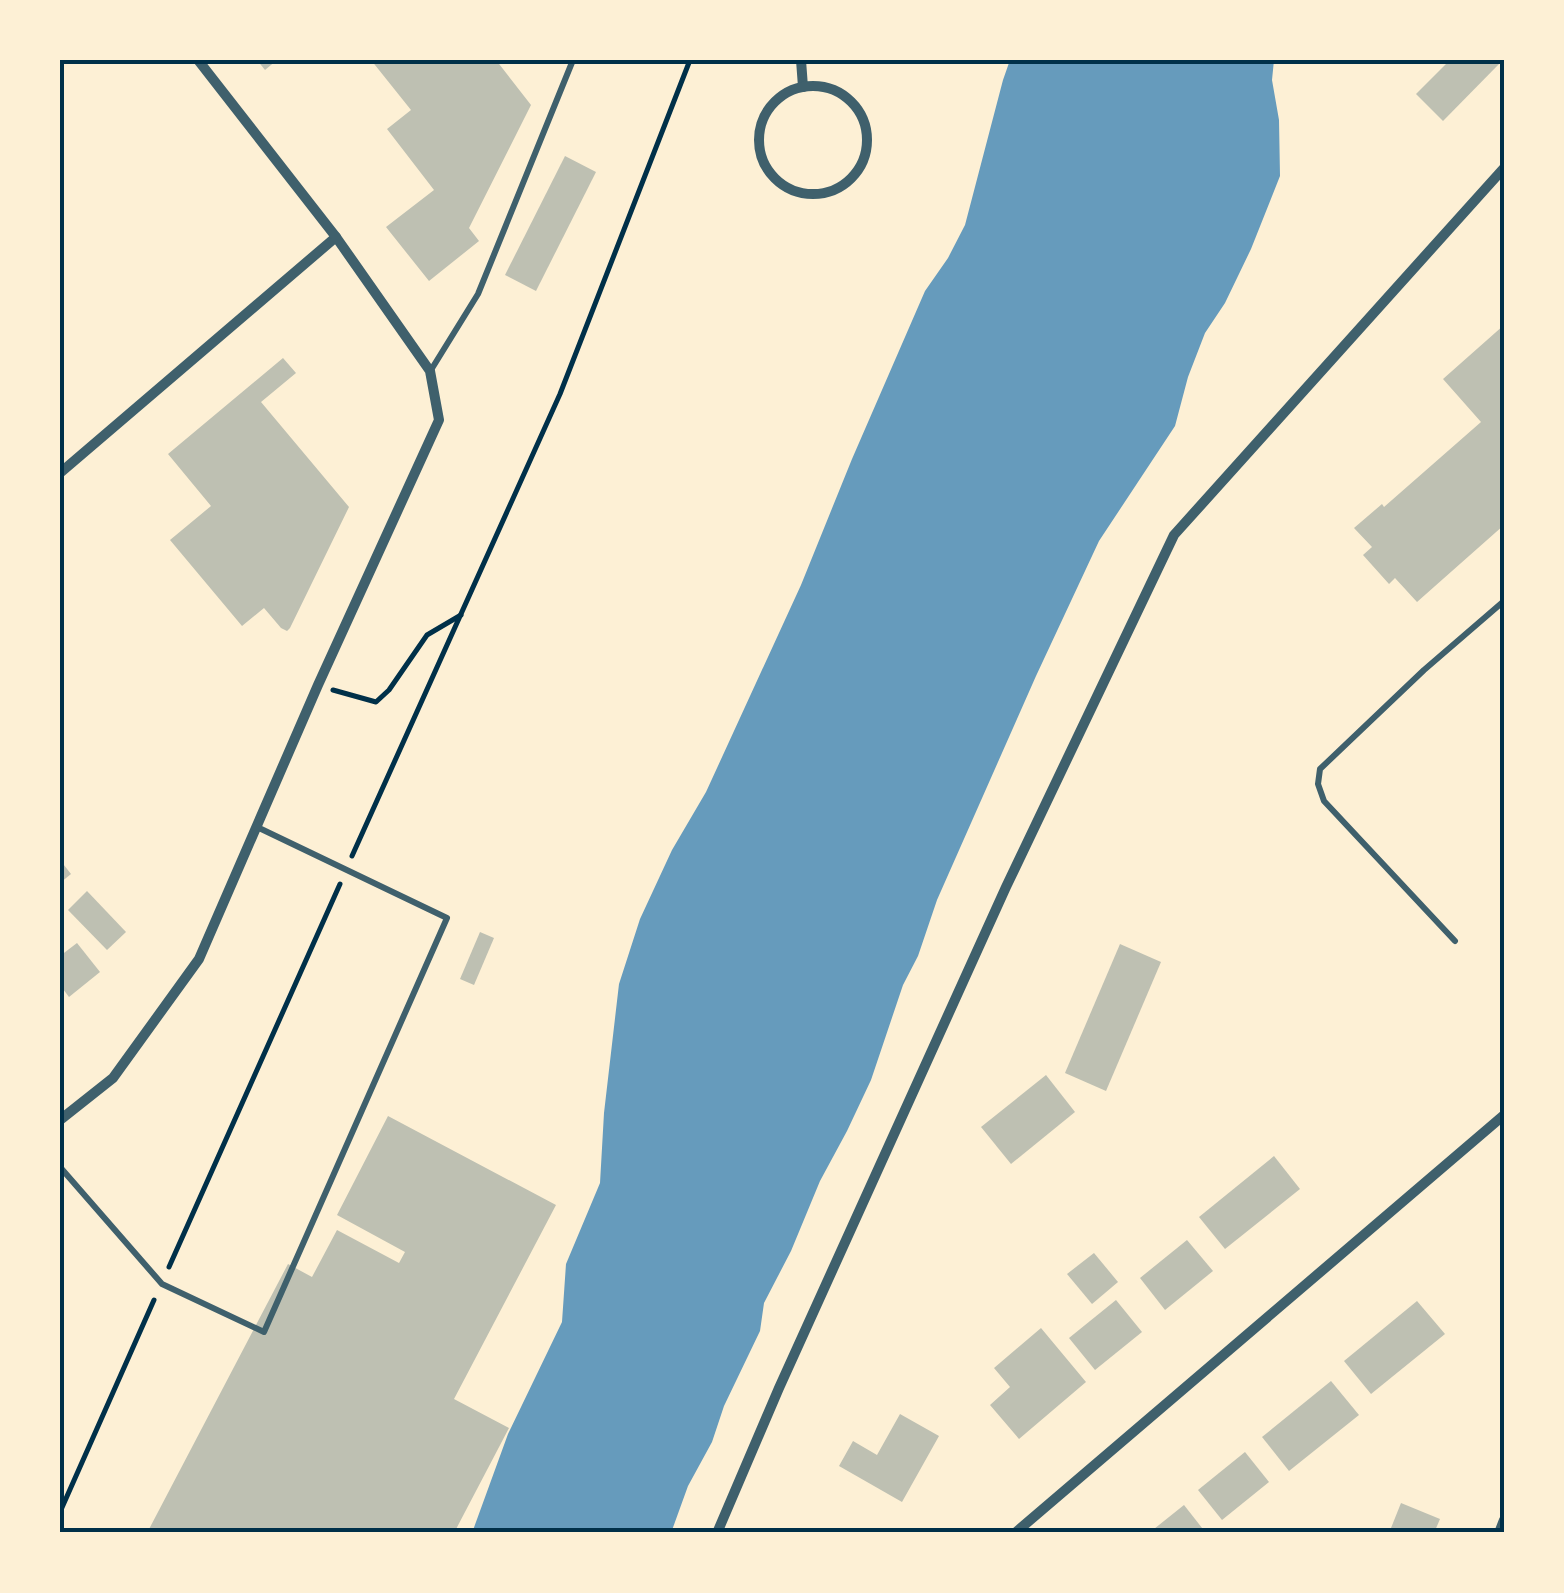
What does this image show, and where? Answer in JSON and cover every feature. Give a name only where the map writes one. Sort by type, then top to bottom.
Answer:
[{"type":"street","points":[[60,1120],[112,1078],[199,960],[439,420],[430,371],[336,237],[198,60]]},
{"type":"street","points":[[800,60],[802,87]]},
{"type":"street","points":[[820,86],[836,91],[860,114],[866,130],[867,147],[852,178],[823,194],[804,194],[786,188],[762,160],[758,141],[771,106],[802,87],[820,86]]},
{"type":"street","points":[[718,1533],[779,1388],[1006,887],[1174,535],[1504,168]]},
{"type":"street","points":[[60,473],[336,237]]},
{"type":"street","points":[[1015,1533],[1503,1116]]},
{"type":"street","points":[[1499,1533],[1504,1520]]},
{"type":"lane","points":[[430,371],[478,294],[572,60]]},
{"type":"lane","points":[[1455,941],[1324,802],[1318,784],[1320,768],[1504,601]]},
{"type":"lane","points":[[60,1167],[162,1284],[264,1332],[447,918],[257,827]]},
{"type":"path","points":[[60,1512],[560,394],[690,60]]},
{"type":"path","points":[[318,685],[376,702],[389,690],[427,635],[463,613]]},
{"type":"water","points":[[1010,60],[1274,60],[1272,80],[1279,120],[1280,176],[1251,249],[1225,303],[1205,333],[1175,426],[1099,541],[1036,676],[937,900],[871,1080],[764,1303],[760,1331],[724,1406],[712,1442],[688,1486],[671,1533],[472,1533],[508,1434],[562,1322],[566,1264],[600,1183],[619,984],[640,919],[672,850],[706,792],[801,585],[925,291],[965,225]]},
{"type":"building","points":[[257,60],[277,60],[265,70]]},
{"type":"building","points":[[371,60],[496,60],[531,105],[469,228],[479,241],[429,281],[386,227],[434,190],[387,129],[411,110]]},
{"type":"building","points":[[1450,60],[1500,63],[1443,121],[1416,94]]},
{"type":"building","points":[[565,156],[596,172],[536,291],[505,275]]},
{"type":"building","points":[[1504,325],[1504,525],[1417,602],[1395,578],[1389,584],[1363,555],[1372,547],[1354,528],[1382,504],[1384,507],[1481,422],[1443,379]]},
{"type":"building","points":[[283,358],[296,373],[261,402],[349,507],[287,631],[264,608],[242,626],[170,540],[211,506],[168,454]]},
{"type":"building","points":[[60,860],[71,874],[60,883]]},
{"type":"building","points":[[87,891],[126,932],[107,950],[68,910]]},
{"type":"building","points":[[480,932],[494,938],[474,985],[460,979]]},
{"type":"building","points":[[77,943],[100,972],[69,997],[60,985],[60,956]]},
{"type":"building","points":[[1120,944],[1161,962],[1106,1091],[1065,1073]]},
{"type":"building","points":[[1046,1075],[1075,1112],[1011,1164],[981,1127]]},
{"type":"building","points":[[388,1116],[556,1205],[454,1399],[509,1428],[454,1533],[147,1533],[288,1264],[312,1277],[337,1230],[399,1263],[405,1252],[337,1215]]},
{"type":"building","points":[[1274,1156],[1300,1189],[1225,1249],[1199,1217]]},
{"type":"building","points":[[1187,1240],[1213,1271],[1165,1310],[1140,1278]]},
{"type":"building","points":[[1094,1253],[1118,1282],[1092,1304],[1067,1274]]},
{"type":"building","points":[[1116,1300],[1142,1332],[1095,1370],[1069,1338]]},
{"type":"building","points":[[1417,1301],[1445,1334],[1371,1394],[1344,1361]]},
{"type":"building","points":[[1041,1328],[1086,1382],[1019,1439],[990,1405],[1010,1387],[994,1368]]},
{"type":"building","points":[[1331,1381],[1359,1415],[1289,1471],[1262,1437]]},
{"type":"building","points":[[900,1414],[939,1436],[902,1502],[839,1466],[853,1441],[877,1455]]},
{"type":"building","points":[[1245,1452],[1269,1482],[1222,1520],[1198,1490]]},
{"type":"building","points":[[1401,1503],[1440,1519],[1434,1533],[1389,1533]]},
{"type":"building","points":[[1184,1505],[1206,1533],[1149,1533]]}]
